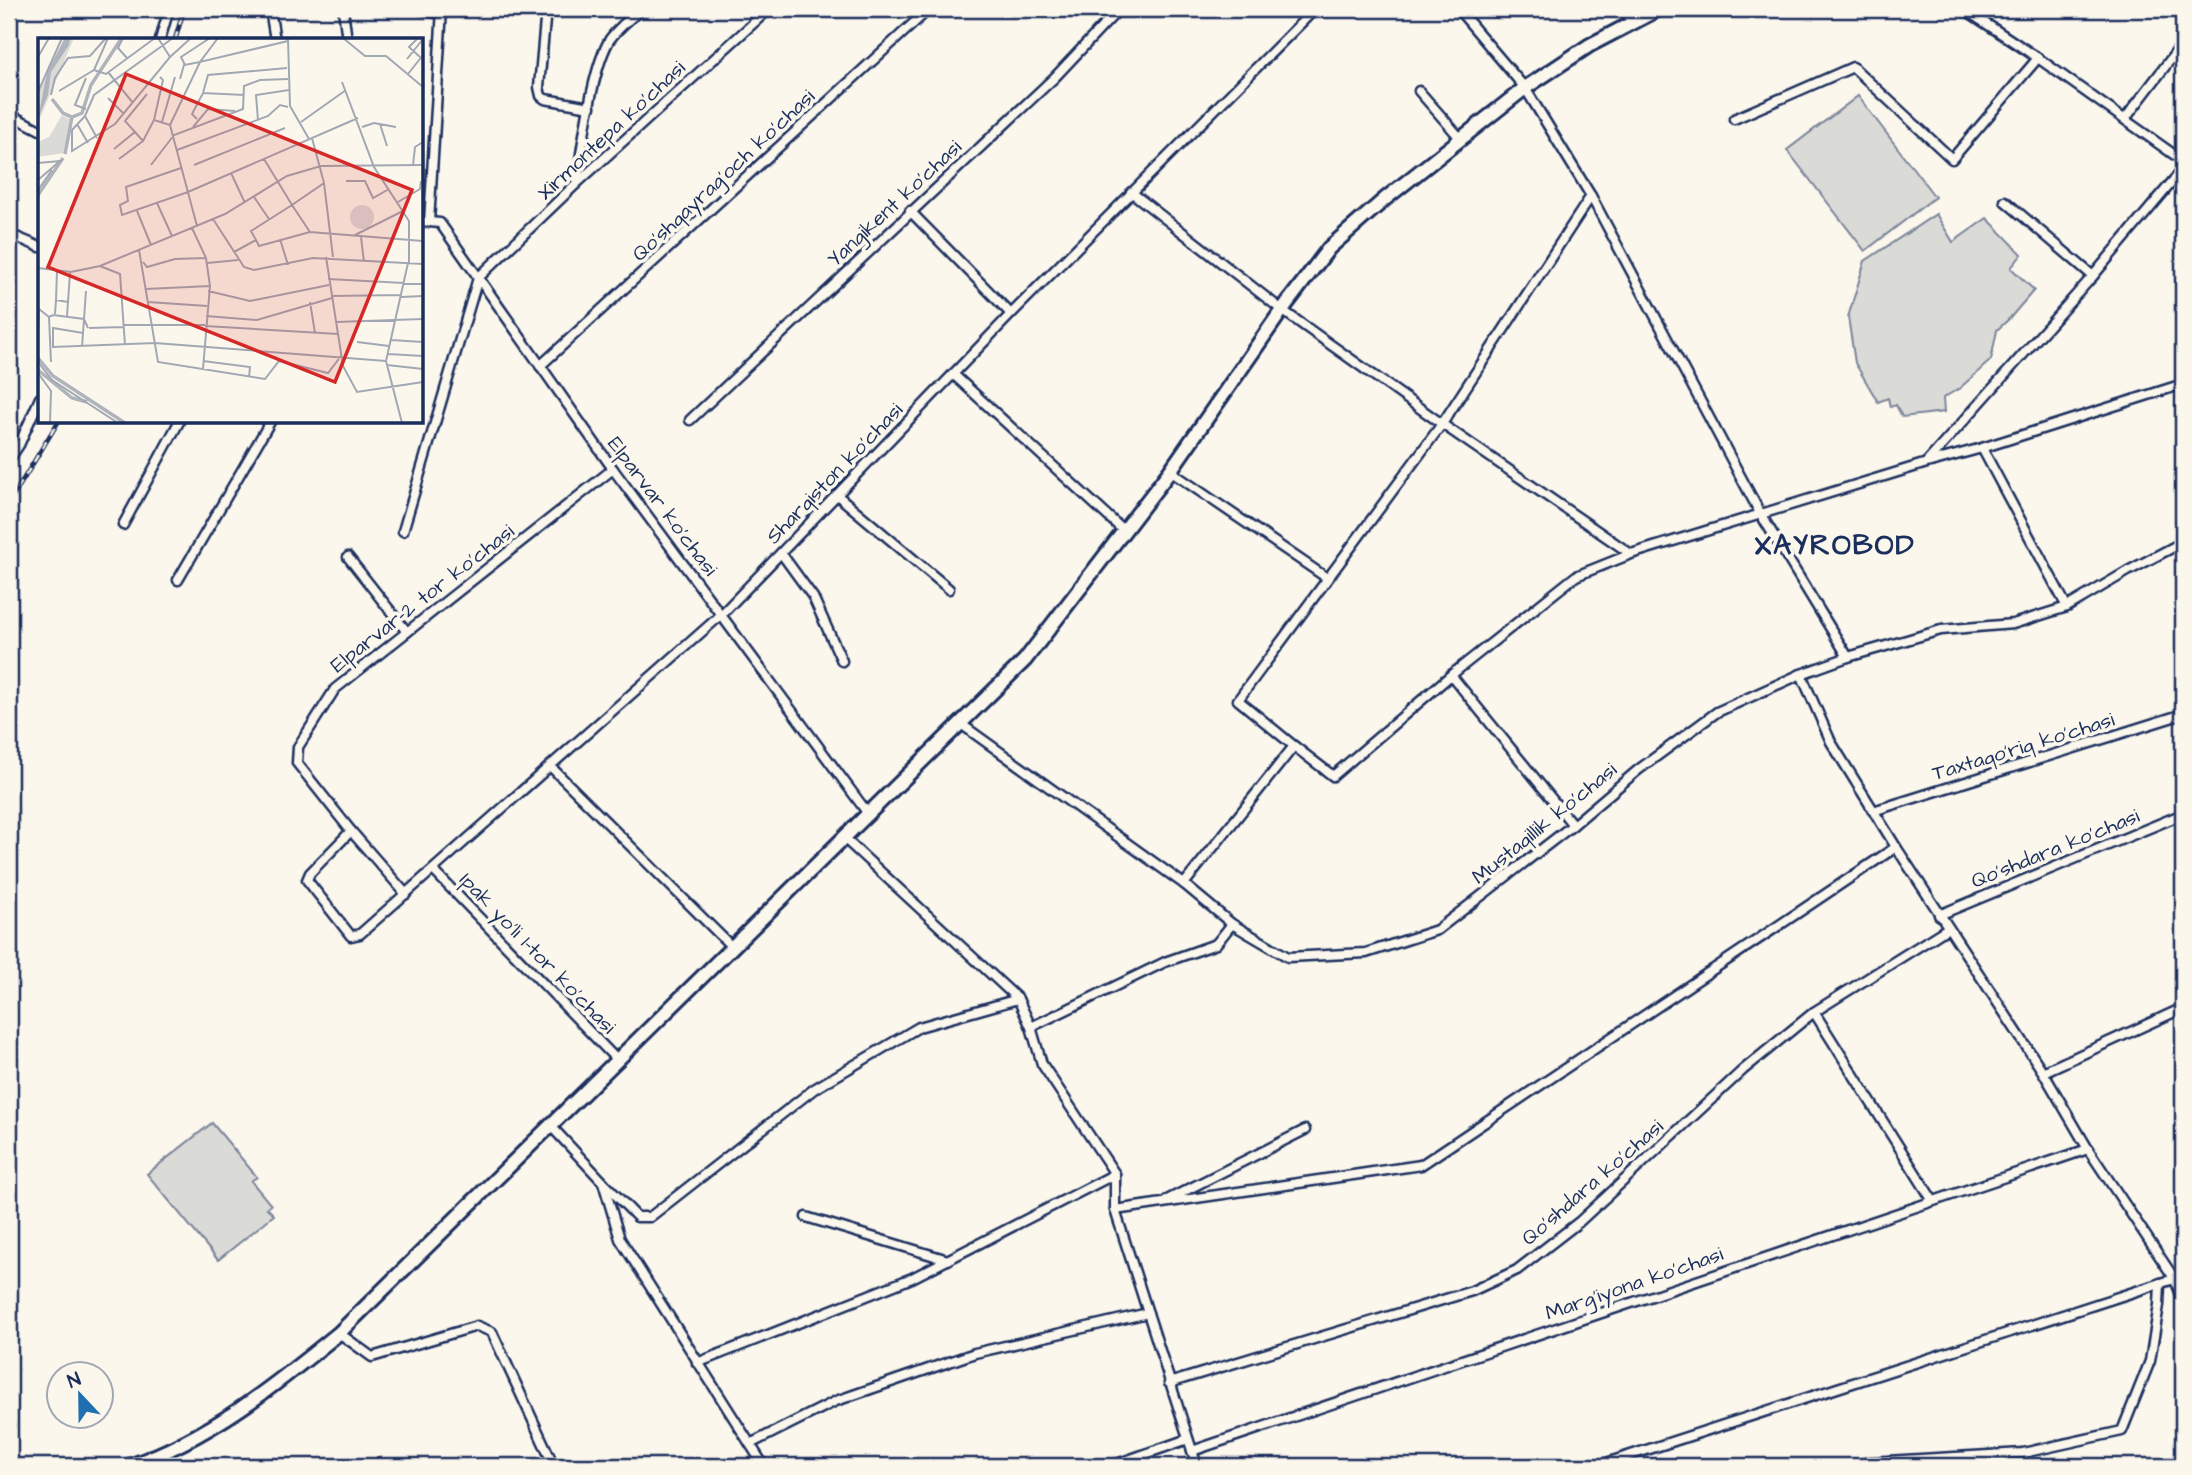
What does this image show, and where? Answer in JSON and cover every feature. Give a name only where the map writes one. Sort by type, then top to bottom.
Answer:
[{"type":"main road","points":[[129,1466],[164,1460],[231,1416],[339,1333],[1025,660],[1125,532],[1329,248],[1385,199],[1525,88],[1567,58],[1659,9]]},
{"type":"street","points":[[161,38],[169,9]]},
{"type":"street","points":[[271,9],[275,38]]},
{"type":"street","points":[[343,9],[347,38]]},
{"type":"street","points":[[419,9],[441,11],[425,222]]},
{"type":"street","points":[[546,9],[541,96],[590,107]]},
{"type":"street","points":[[576,184],[603,54],[620,26],[642,9]]},
{"type":"street","name":"Xirmontepa ko'chasi","points":[[478,278],[576,184],[769,9]]},
{"type":"street","name":"Qo'shqayrag'och ko'chasi","points":[[540,366],[929,9]]},
{"type":"street","name":"Yangikent ko'chasi","points":[[690,420],[1055,77],[1119,9]]},
{"type":"street","name":"Sharqiston ko'chasi","points":[[351,831],[310,873],[307,880],[347,933],[356,936],[722,614],[1011,314],[1315,9]]},
{"type":"street","points":[[1458,9],[1525,88],[1591,196],[1760,513],[1849,657]]},
{"type":"street","points":[[1622,9],[1633,22]]},
{"type":"street","points":[[1964,9],[2183,161]]},
{"type":"street","points":[[2125,119],[2183,43]]},
{"type":"street","points":[[1734,119],[1853,68],[1952,159],[2038,58]]},
{"type":"street","points":[[1419,91],[1461,139]]},
{"type":"street","points":[[9,114],[38,129]]},
{"type":"street","points":[[1927,463],[2093,276],[2183,169]]},
{"type":"street","points":[[1131,192],[1282,310],[1631,554]]},
{"type":"street","points":[[1591,196],[1442,424],[1238,701],[1333,776],[1451,675],[1576,576],[1631,554],[1760,513],[1982,449],[2183,384]]},
{"type":"street","points":[[2005,201],[2093,276]]},
{"type":"street","points":[[910,211],[1011,314]]},
{"type":"street","name":"Elparvar ko'chasi","points":[[425,222],[440,223],[613,469],[869,815]]},
{"type":"street","points":[[9,234],[38,246]]},
{"type":"street","points":[[403,531],[478,278]]},
{"type":"street","points":[[953,374],[1125,532]]},
{"type":"street","points":[[9,460],[19,445],[38,402]]},
{"type":"street","points":[[123,526],[178,424]]},
{"type":"street","points":[[178,580],[269,424]]},
{"type":"street","points":[[1982,449],[2067,607]]},
{"type":"street","name":"Elparvar-2 tor ko'chasi","points":[[351,831],[299,766],[296,754],[335,690],[613,469]]},
{"type":"street","points":[[1170,471],[1327,578]]},
{"type":"street","points":[[837,495],[949,589]]},
{"type":"street","name":"Mustaqillik ko'chasi","points":[[961,724],[1184,884],[1232,924],[1288,957],[1366,953],[1437,930],[1717,712],[1801,674],[1849,657],[1941,631],[2013,624],[2067,607],[2183,542]]},
{"type":"street","points":[[781,553],[813,597],[842,661]]},
{"type":"street","points":[[348,557],[407,632]]},
{"type":"street","points":[[1801,674],[1831,742],[1873,811],[2043,1072],[2088,1149],[2179,1277],[2183,1299]]},
{"type":"street","points":[[1451,675],[1573,825]]},
{"type":"street","name":"Taxtaqo'riq ko'chasi","points":[[1873,811],[2183,714]]},
{"type":"street","points":[[1184,884],[1294,746]]},
{"type":"street","points":[[550,766],[732,947]]},
{"type":"street","name":"Qo'shdara ko'chasi","points":[[1939,915],[2183,814]]},
{"type":"street","points":[[351,831],[406,894]]},
{"type":"street","points":[[845,839],[1018,999],[1031,1027],[1042,1063],[1115,1174],[1115,1210],[1197,1466]]},
{"type":"street","points":[[1115,1210],[1421,1165],[1896,848]]},
{"type":"street","name":"Ipak yo'li 1-tor ko'chasi","points":[[433,870],[617,1060]]},
{"type":"street","points":[[1031,1027],[1165,962],[1216,944],[1232,924]]},
{"type":"street","name":"Qo'shdara ko'chasi","points":[[1170,1383],[1472,1291],[1517,1270],[1579,1222],[1743,1070],[1814,1012],[1948,928]]},
{"type":"street","points":[[550,1125],[637,1217],[650,1217],[814,1089],[919,1027],[1018,999]]},
{"type":"street","points":[[2043,1072],[2183,1008]]},
{"type":"street","points":[[1814,1012],[1933,1201]]},
{"type":"street","points":[[1162,1203],[1305,1130]]},
{"type":"street","name":"Marg'iyona ko'chasi","points":[[1192,1451],[2088,1149]]},
{"type":"street","points":[[697,1363],[912,1278],[1115,1174]]},
{"type":"street","points":[[603,1182],[620,1239],[764,1466]]},
{"type":"street","points":[[806,1217],[948,1259]]},
{"type":"street","points":[[1597,1466],[2179,1277]]},
{"type":"street","points":[[1851,1466],[1869,1462],[2023,1453],[2122,1431],[2150,1361],[2160,1283]]},
{"type":"street","points":[[750,1444],[836,1401],[975,1353],[1148,1313]]},
{"type":"street","points":[[339,1333],[372,1357],[477,1326],[492,1332],[554,1466]]},
{"type":"street","points":[[1111,1466],[1188,1439]]},
{"type":"shaded area","points":[[1858,96],[1935,197],[1865,251],[1787,150]]},
{"type":"shaded area","points":[[1936,214],[1953,242],[1987,218],[2022,254],[2011,268],[2034,290],[1997,330],[1991,360],[1960,388],[1943,398],[1944,412],[1902,417],[1896,405],[1890,407],[1888,398],[1878,402],[1855,363],[1848,317],[1865,261]]},
{"type":"shaded area","points":[[212,1123],[257,1177],[251,1181],[271,1205],[267,1208],[274,1215],[218,1260],[147,1174]]},
{"type":"railway","points":[[176,38],[184,9]]},
{"type":"railway","points":[[9,503],[57,424]]},
{"type":"district","name":"XAYROBOD","points":[[1835,544]]}]
